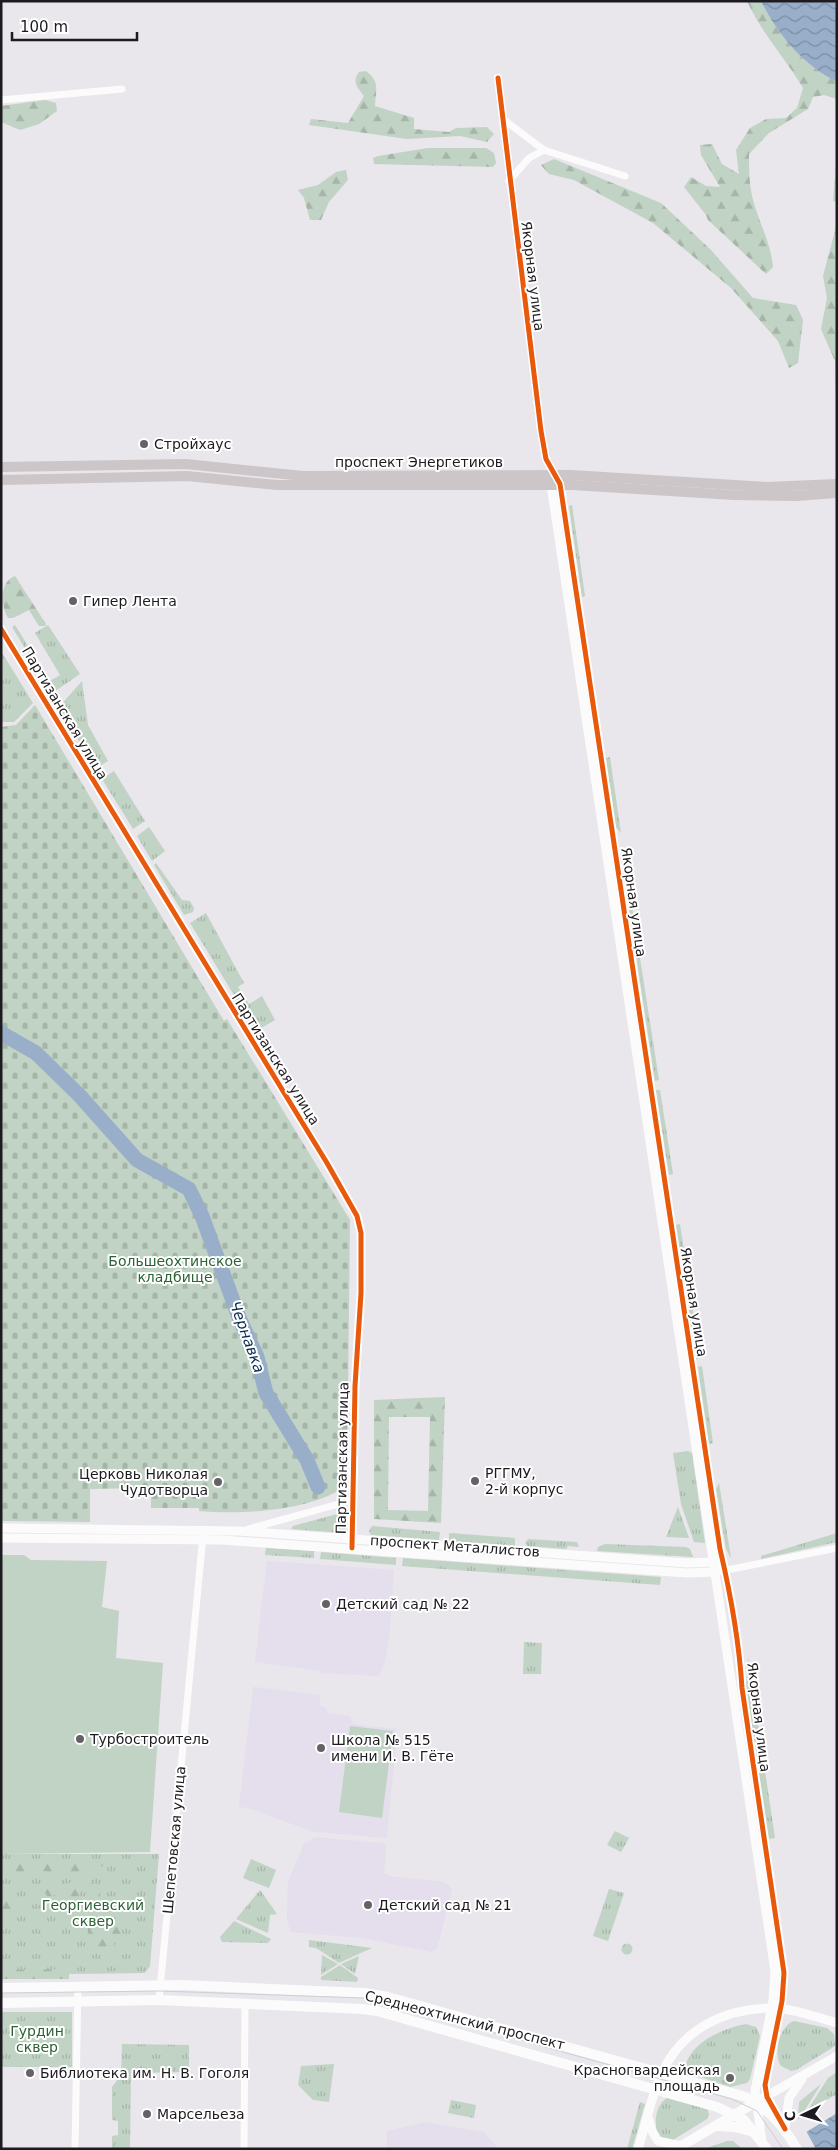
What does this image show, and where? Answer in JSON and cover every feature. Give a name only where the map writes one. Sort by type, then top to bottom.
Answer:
[{"type":"main road","name":"проспект Энергетиков","points":[[1,467],[186,464],[303,476],[767,487],[837,484]]},
{"type":"main road","name":"проспект Энергетиков","points":[[1,480],[187,476],[277,485],[555,481],[734,495],[796,496],[837,493]]},
{"type":"main road","name":"Среднеохтинский проспект","points":[[1,1988],[161,1985],[364,1993],[411,2003],[736,2094],[756,2102],[786,2131],[797,2149]]},
{"type":"main road","name":"Среднеохтинский проспект","points":[[1,2003],[160,2000],[363,2009],[384,2013],[717,2107],[744,2120],[765,2146]]},
{"type":"main road","points":[[679,2147],[756,2102]]},
{"type":"main road","points":[[715,2126],[735,2127],[755,2133]]},
{"type":"street","name":"Якорная улица","points":[[498,78],[509,182],[541,431],[546,459],[555,481],[720,1549],[726,1570],[740,1650],[742,1688],[784,1973],[776,2009],[756,2078],[756,2102],[765,2146]]},
{"type":"street","points":[[1,100],[122,89]]},
{"type":"street","points":[[503,119],[544,150],[625,176]]},
{"type":"street","points":[[509,182],[529,158],[544,150]]},
{"type":"street","name":"Якорная улица","points":[[555,481],[713,1562],[775,1971],[776,2009],[766,2076],[766,2097]]},
{"type":"street","name":"Партизанская улица","points":[[1,629],[327,1163],[357,1216],[362,1245],[355,1386],[352,1544]]},
{"type":"street","points":[[239,1531],[353,1500]]},
{"type":"street","name":"проспект Металлистов","points":[[1,1528],[203,1535],[688,1563],[713,1562]]},
{"type":"street","name":"проспект Металлистов","points":[[1,1538],[203,1535],[239,1531],[352,1544],[687,1573],[715,1572]]},
{"type":"street","name":"Шепетовская улица","points":[[160,2000],[203,1535]]},
{"type":"street","points":[[715,1572],[837,1548]]},
{"type":"street","points":[[713,1562],[726,1570]]},
{"type":"street","points":[[75,2149],[78,1986]]},
{"type":"street","points":[[244,2149],[245,2003]]},
{"type":"street","points":[[638,2149],[662,2073],[678,2049],[702,2026],[732,2013],[776,2009],[837,2023]]},
{"type":"street","points":[[827,2020],[837,2030]]},
{"type":"street","points":[[756,2102],[836,2056]]},
{"type":"street","points":[[786,2131],[789,2098],[807,2073]]},
{"type":"street","points":[[766,2097],[786,2131]]},
{"type":"street","points":[[648,2117],[658,2141],[679,2147]]},
{"type":"shaded area","name":"Детский сад № 22","points":[[267,1561],[394,1570],[389,1639],[384,1664],[379,1676],[320,1673],[320,1671],[255,1662]]},
{"type":"shaded area","name":"Школа № 515 имени И. В. Гёте","points":[[253,1687],[320,1695],[320,1706],[327,1708],[327,1713],[350,1716],[353,1724],[397,1729],[387,1838],[314,1832],[248,1808],[239,1807]]},
{"type":"shaded area","name":"Детский сад № 21","points":[[315,1837],[382,1843],[386,1846],[384,1873],[388,1876],[444,1882],[452,1889],[437,1949],[431,1952],[362,1938],[291,1932],[287,1920],[288,1882],[304,1844]]},
{"type":"shaded area","points":[[426,2122],[484,2132],[498,2149],[387,2149],[387,2131]]},
{"type":"green space","points":[[747,1],[761,1],[775,26],[802,58],[837,82],[837,99],[824,95],[813,97],[808,109],[769,133],[749,154],[752,194],[772,258],[773,267],[766,274],[708,220],[684,187],[691,177],[706,186],[720,187],[701,155],[700,145],[712,144],[722,164],[739,174],[736,150],[750,128],[766,119],[786,118],[797,108],[803,88],[759,23]]},
{"type":"green space","points":[[366,71],[375,83],[375,106],[414,118],[414,129],[449,132],[456,128],[487,127],[494,134],[487,142],[460,136],[407,139],[309,125],[311,119],[348,123],[364,96],[356,84],[357,76],[359,72]]},
{"type":"green space","points":[[45,100],[56,103],[57,111],[39,124],[20,130],[1,122],[1,106]]},
{"type":"green space","points":[[428,148],[486,148],[494,153],[496,163],[493,167],[374,164],[373,158],[378,156]]},
{"type":"green space","points":[[837,152],[837,202],[833,201]]},
{"type":"green space","points":[[554,159],[661,203],[711,250],[753,298],[796,305],[803,320],[798,363],[789,368],[778,341],[731,288],[653,223],[574,180],[549,174],[541,165]]},
{"type":"green space","points":[[346,170],[348,180],[329,202],[321,220],[310,220],[304,198],[298,190],[318,185],[336,172]]},
{"type":"green space","points":[[837,223],[836,396],[835,361],[821,329],[827,298],[823,276]]},
{"type":"green space","points":[[572,505],[585,596],[582,597],[569,506]]},
{"type":"green space","points":[[15,576],[46,624],[45,626],[39,626],[29,610],[13,618],[8,618],[3,600],[4,588],[6,583]]},
{"type":"green space","points":[[15,625],[44,672],[41,674],[12,627]]},
{"type":"green space","points":[[48,625],[80,674],[51,694],[45,684],[60,675],[35,633]]},
{"type":"green space","points":[[1,651],[33,703],[14,722],[1,722]]},
{"type":"green space","points":[[82,681],[88,725],[108,761],[98,767],[94,767],[59,707]]},
{"type":"green space","name":"Большеохтинское кладбище","points":[[35,705],[224,1021],[227,1019],[350,1220],[347,1485],[333,1494],[315,1501],[276,1509],[216,1512],[199,1511],[199,1508],[151,1508],[151,1488],[90,1489],[90,1522],[1,1521],[1,727],[16,725]]},
{"type":"green space","points":[[610,757],[621,833],[616,827],[606,758]]},
{"type":"green space","points":[[114,771],[145,821],[133,829],[102,779]]},
{"type":"green space","points":[[149,827],[165,851],[152,861],[137,836]]},
{"type":"green space","points":[[623,849],[659,1080],[655,1081],[621,855]]},
{"type":"green space","points":[[156,863],[182,900],[190,901],[194,908],[193,912],[184,915],[154,865]]},
{"type":"green space","points":[[206,913],[244,983],[238,987],[249,1004],[262,996],[275,1020],[256,1031],[190,923]]},
{"type":"green space","points":[[656,1090],[660,1090],[673,1174],[669,1175]]},
{"type":"green space","points":[[680,1224],[700,1358],[696,1359],[676,1225]]},
{"type":"green space","points":[[702,1366],[713,1443],[709,1444],[698,1367]]},
{"type":"green space","points":[[445,1397],[441,1523],[374,1519],[374,1400]],"holes":[[[389,1417],[430,1417],[428,1511],[388,1510]]]},
{"type":"green space","points":[[688,1451],[692,1453],[705,1543],[694,1542],[681,1504],[673,1453]]},
{"type":"green space","points":[[719,1483],[731,1558],[726,1549],[716,1489]]},
{"type":"green space","points":[[678,1507],[689,1538],[666,1537]]},
{"type":"green space","points":[[341,1513],[346,1517],[346,1529],[343,1533],[291,1529],[293,1526]]},
{"type":"green space","points":[[372,1526],[440,1532],[439,1540],[371,1535],[369,1531]]},
{"type":"green space","points":[[449,1533],[515,1538],[515,1546],[449,1541]]},
{"type":"green space","points":[[837,1533],[837,1542],[761,1559],[761,1556]]},
{"type":"green space","points":[[528,1539],[577,1542],[579,1547],[568,1546],[566,1549],[527,1546],[525,1543]]},
{"type":"green space","points":[[605,1544],[686,1547],[690,1549],[693,1557],[597,1551],[598,1547]]},
{"type":"green space","points":[[266,1548],[314,1551],[314,1558],[265,1555]]},
{"type":"green space","points":[[321,1552],[396,1558],[396,1565],[320,1559]]},
{"type":"green space","name":"Турбостроитель","points":[[1,1555],[24,1555],[31,1560],[107,1561],[102,1607],[119,1611],[116,1658],[163,1663],[150,1852],[1,1854]]},
{"type":"green space","points":[[403,1558],[661,1577],[660,1585],[402,1566]]},
{"type":"green space","points":[[524,1642],[542,1643],[541,1674],[523,1674]]},
{"type":"green space","points":[[748,1657],[775,1838],[769,1839],[746,1687]]},
{"type":"green space","points":[[350,1726],[393,1731],[382,1818],[339,1812]]},
{"type":"green space","points":[[615,1831],[629,1838],[621,1852],[607,1845]]},
{"type":"green space","name":"Георгиевский сквер","points":[[1,1854],[159,1854],[150,1966],[145,1973],[1,1975]]},
{"type":"green space","points":[[251,1859],[276,1870],[269,1888],[243,1878]]},
{"type":"green space","points":[[105,1861],[103,1866],[80,1873],[1,1876],[1,1863]]},
{"type":"green space","points":[[74,1882],[81,1887],[81,1892],[76,1897],[70,1899],[62,1893],[48,1897],[45,1893],[46,1888]]},
{"type":"green space","points":[[91,1883],[98,1884],[100,1887],[101,1925],[121,1927],[122,1938],[114,1942],[115,1950],[108,1951],[88,1942],[87,1886]]},
{"type":"green space","points":[[609,1889],[624,1893],[608,1941],[593,1936]]},
{"type":"green space","points":[[260,1890],[277,1914],[270,1915],[268,1933],[236,1919]]},
{"type":"green space","points":[[12,1892],[15,1894],[7,1921],[1,1924],[1,1893]]},
{"type":"green space","points":[[234,1921],[271,1939],[268,1943],[222,1942],[220,1937]]},
{"type":"green space","points":[[309,1940],[372,1948],[339,1963],[316,1948],[309,1947]]},
{"type":"green space","points":[[627,1943],[633,1949],[627,1955],[621,1949]]},
{"type":"green space","points":[[322,1955],[338,1964],[321,1975]]},
{"type":"green space","points":[[359,1956],[355,1974],[341,1964]]},
{"type":"green space","points":[[340,1965],[358,1978],[357,1982],[321,1980],[321,1977]]},
{"type":"green space","points":[[69,1969],[69,1979],[1,1979],[1,1970]]},
{"type":"green space","name":"Гурдин сквер","points":[[1,2012],[72,2012],[72,2067],[1,2067]]},
{"type":"green space","points":[[794,2021],[827,2028],[834,2034],[835,2045],[796,2070],[791,2071],[781,2066],[778,2048],[781,2034]]},
{"type":"green space","points":[[746,2024],[756,2027],[760,2036],[750,2079],[747,2083],[730,2087],[689,2073],[686,2063],[696,2048],[720,2032]]},
{"type":"green space","points":[[122,2044],[189,2045],[189,2072],[131,2073],[130,2149],[112,2149],[112,2136],[118,2135],[118,2121],[112,2120],[112,2087],[121,2075]]},
{"type":"green space","points":[[334,2064],[329,2102],[313,2100],[298,2085],[301,2066]]},
{"type":"green space","points":[[837,2072],[837,2094],[807,2111],[828,2078]]},
{"type":"green space","points":[[821,2084],[800,2118],[798,2119],[799,2102]]},
{"type":"green space","points":[[669,2097],[707,2107],[709,2115],[707,2119],[673,2140],[660,2139],[656,2128],[656,2116],[660,2105]]},
{"type":"green space","points":[[451,2100],[476,2105],[474,2118],[448,2113]]},
{"type":"green space","points":[[640,2102],[645,2104],[632,2149],[627,2149]]},
{"type":"green space","points":[[727,2141],[733,2141],[742,2149],[704,2149]]},
{"type":"water","points":[[761,1],[837,1],[837,82],[802,58],[775,26]]},
{"type":"water","points":[[837,2113],[837,2149],[779,2149]]},
{"type":"pier","points":[[805,2129],[816,2149],[776,2149],[777,2147]]},
{"type":"waterway","name":"Чернавка","points":[[1,1033],[36,1053],[80,1096],[137,1160],[189,1189],[202,1216],[240,1320],[257,1357],[266,1393],[307,1460],[318,1487]]},
{"type":"tram line","points":[[1,1993],[160,1991],[364,1998],[732,2099],[757,2111],[783,2149]]},
{"type":"cycle path","points":[[498,78],[541,431],[546,459],[560,484],[720,1549],[737,1635],[742,1688],[784,1973],[782,2001],[765,2085],[767,2097],[785,2129]]},
{"type":"cycle path","points":[[1,629],[327,1163],[357,1216],[361,1233],[361,1293],[355,1386],[352,1548]]},
{"type":"place","name":"Стройхаус","points":[[144,444]]},
{"type":"place","name":"Гипер Лента","points":[[73,601]]},
{"type":"place","name":"РГГМУ, 2-й корпус","points":[[475,1481]]},
{"type":"place","name":"Церковь Николая Чудотворца","points":[[218,1482]]},
{"type":"place","name":"Детский сад № 22","points":[[326,1604]]},
{"type":"place","name":"Турбостроитель","points":[[80,1739]]},
{"type":"place","name":"Школа № 515 имени И. В. Гёте","points":[[321,1748]]},
{"type":"place","name":"Детский сад № 21","points":[[368,1905]]},
{"type":"place","name":"Библиотека им. Н. В. Гоголя","points":[[30,2073]]},
{"type":"place","name":"Красногвардейская площадь","points":[[730,2078]]},
{"type":"place","name":"Марсельеза","points":[[147,2114]]}]
